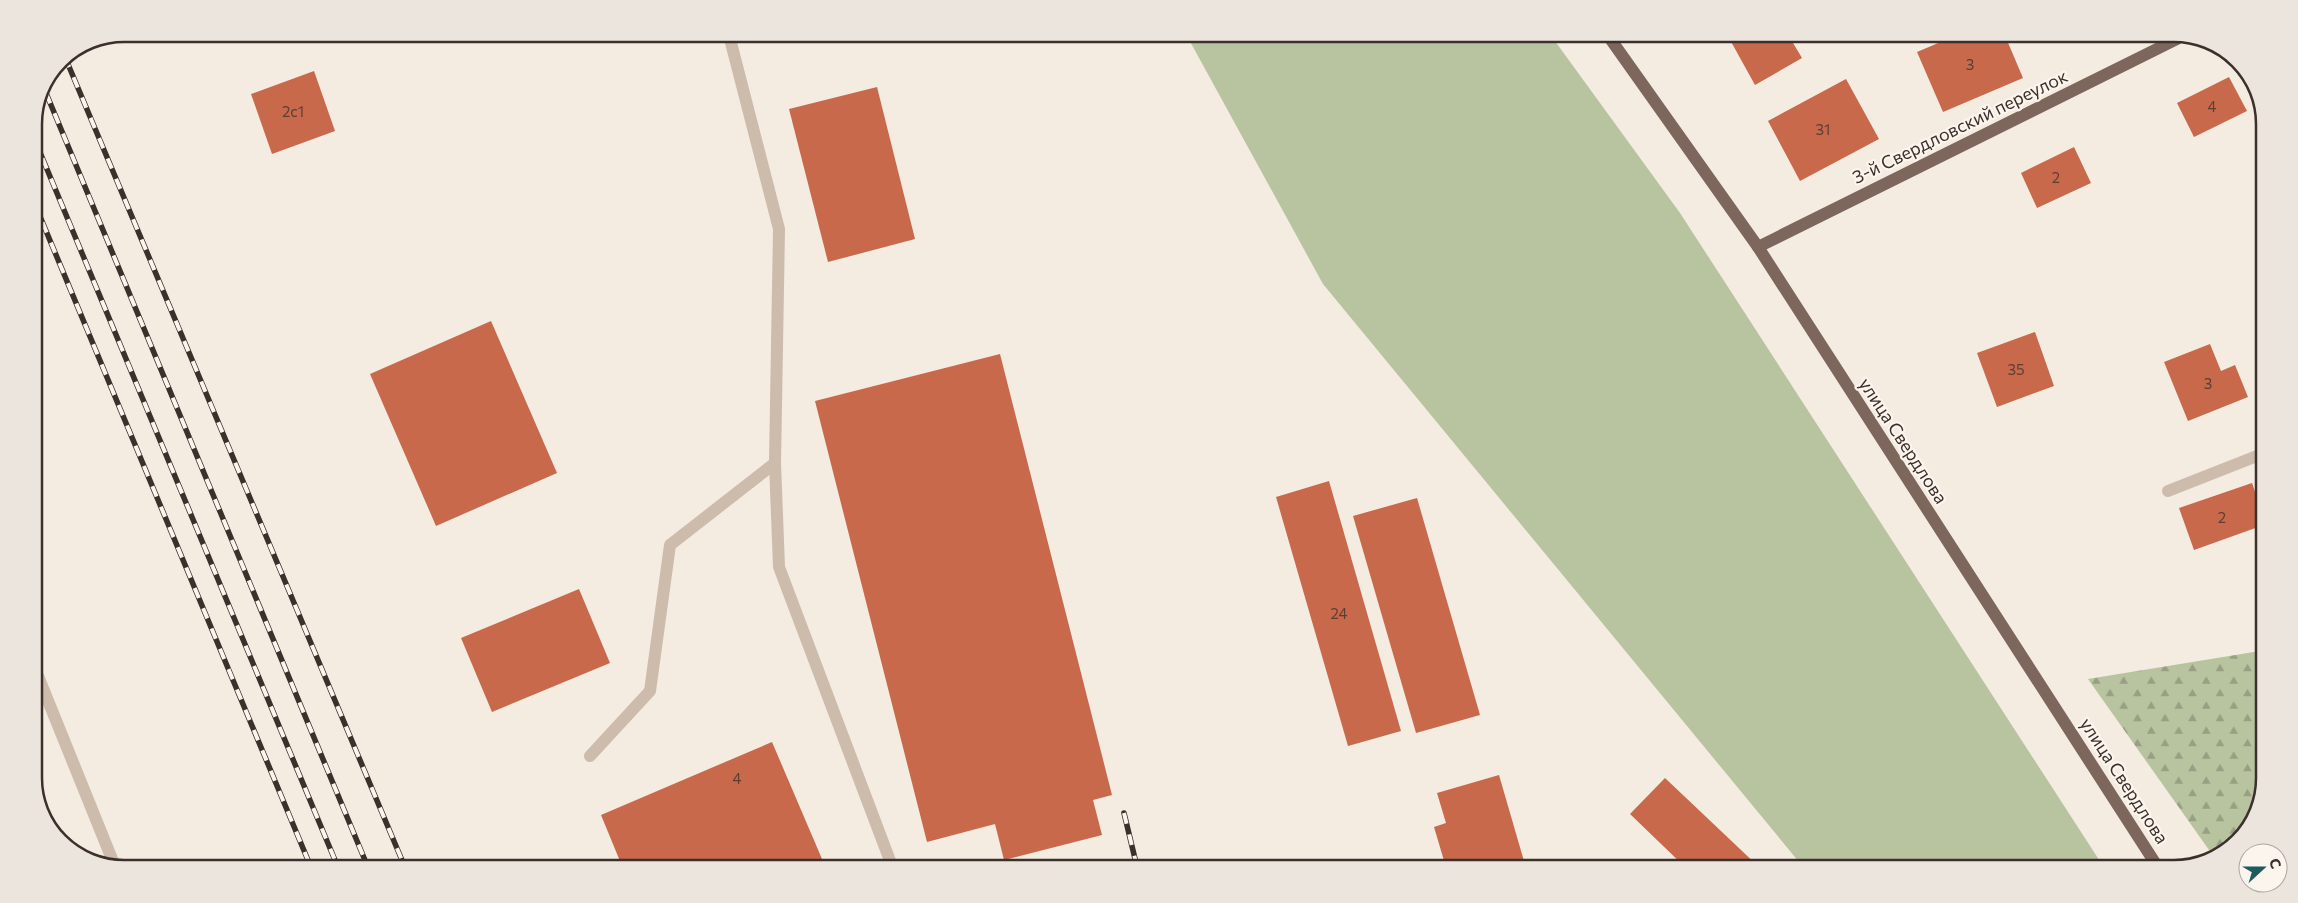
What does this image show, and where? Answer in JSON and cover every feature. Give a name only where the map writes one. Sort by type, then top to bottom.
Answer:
[{"type":"main road","name":"улица Свердлова","points":[[1613,42],[1758,247],[2154,861]]},
{"type":"main road","name":"3-й Свердловский переулок","points":[[1758,247],[2171,42]]},
{"type":"street","points":[[731,42],[779,229],[775,463],[779,567],[890,861]]},
{"type":"street","points":[[2168,491],[2256,457]]},
{"type":"street","points":[[590,756],[650,691],[670,545],[775,463]]},
{"type":"street","points":[[43,688],[112,860]]},
{"type":"green space","points":[[1190,42],[1556,42],[1680,213],[2100,861],[1798,861],[1323,284]]},
{"type":"green space","points":[[2256,652],[2256,779],[2254,795],[2247,815],[2232,837],[2210,852],[2088,679]]},
{"type":"building","points":[[1731,42],[1792,42],[1802,58],[1755,85]]},
{"type":"building","points":[[1941,42],[2008,42],[2023,78],[1943,112],[1917,52]]},
{"type":"building","points":[[314,71],[335,131],[272,154],[251,94]]},
{"type":"building","points":[[2229,77],[2247,111],[2194,137],[2177,103]]},
{"type":"building","points":[[1846,79],[1879,139],[1800,181],[1768,121]]},
{"type":"building","points":[[877,87],[915,239],[828,262],[789,109]]},
{"type":"building","points":[[2074,147],[2091,183],[2037,208],[2021,173]]},
{"type":"building","points":[[491,321],[557,473],[436,526],[370,374]]},
{"type":"building","points":[[2035,332],[2054,386],[1997,407],[1977,353]]},
{"type":"building","points":[[2210,344],[2221,371],[2235,365],[2248,397],[2188,421],[2164,362]]},
{"type":"building","points":[[1000,354],[1112,795],[1093,800],[1102,835],[1004,860],[995,824],[927,842],[815,401]]},
{"type":"building","points":[[1329,481],[1401,731],[1348,746],[1276,497]]},
{"type":"building","points":[[2252,483],[2256,493],[2256,528],[2194,550],[2179,508]]},
{"type":"building","points":[[1417,498],[1480,715],[1416,733],[1353,516]]},
{"type":"building","points":[[579,589],[610,663],[492,712],[461,638]]},
{"type":"building","points":[[772,742],[823,861],[620,861],[601,815]]},
{"type":"building","points":[[1499,775],[1524,861],[1444,861],[1434,827],[1446,823],[1437,793]]},
{"type":"building","points":[[1665,778],[1753,861],[1679,861],[1630,814]]},
{"type":"railway","points":[[68,64],[402,861]]},
{"type":"railway","points":[[48,97],[365,861]]},
{"type":"railway","points":[[42,157],[335,861]]},
{"type":"railway","points":[[42,222],[308,861]]},
{"type":"railway","points":[[1124,813],[1136,861]]}]
